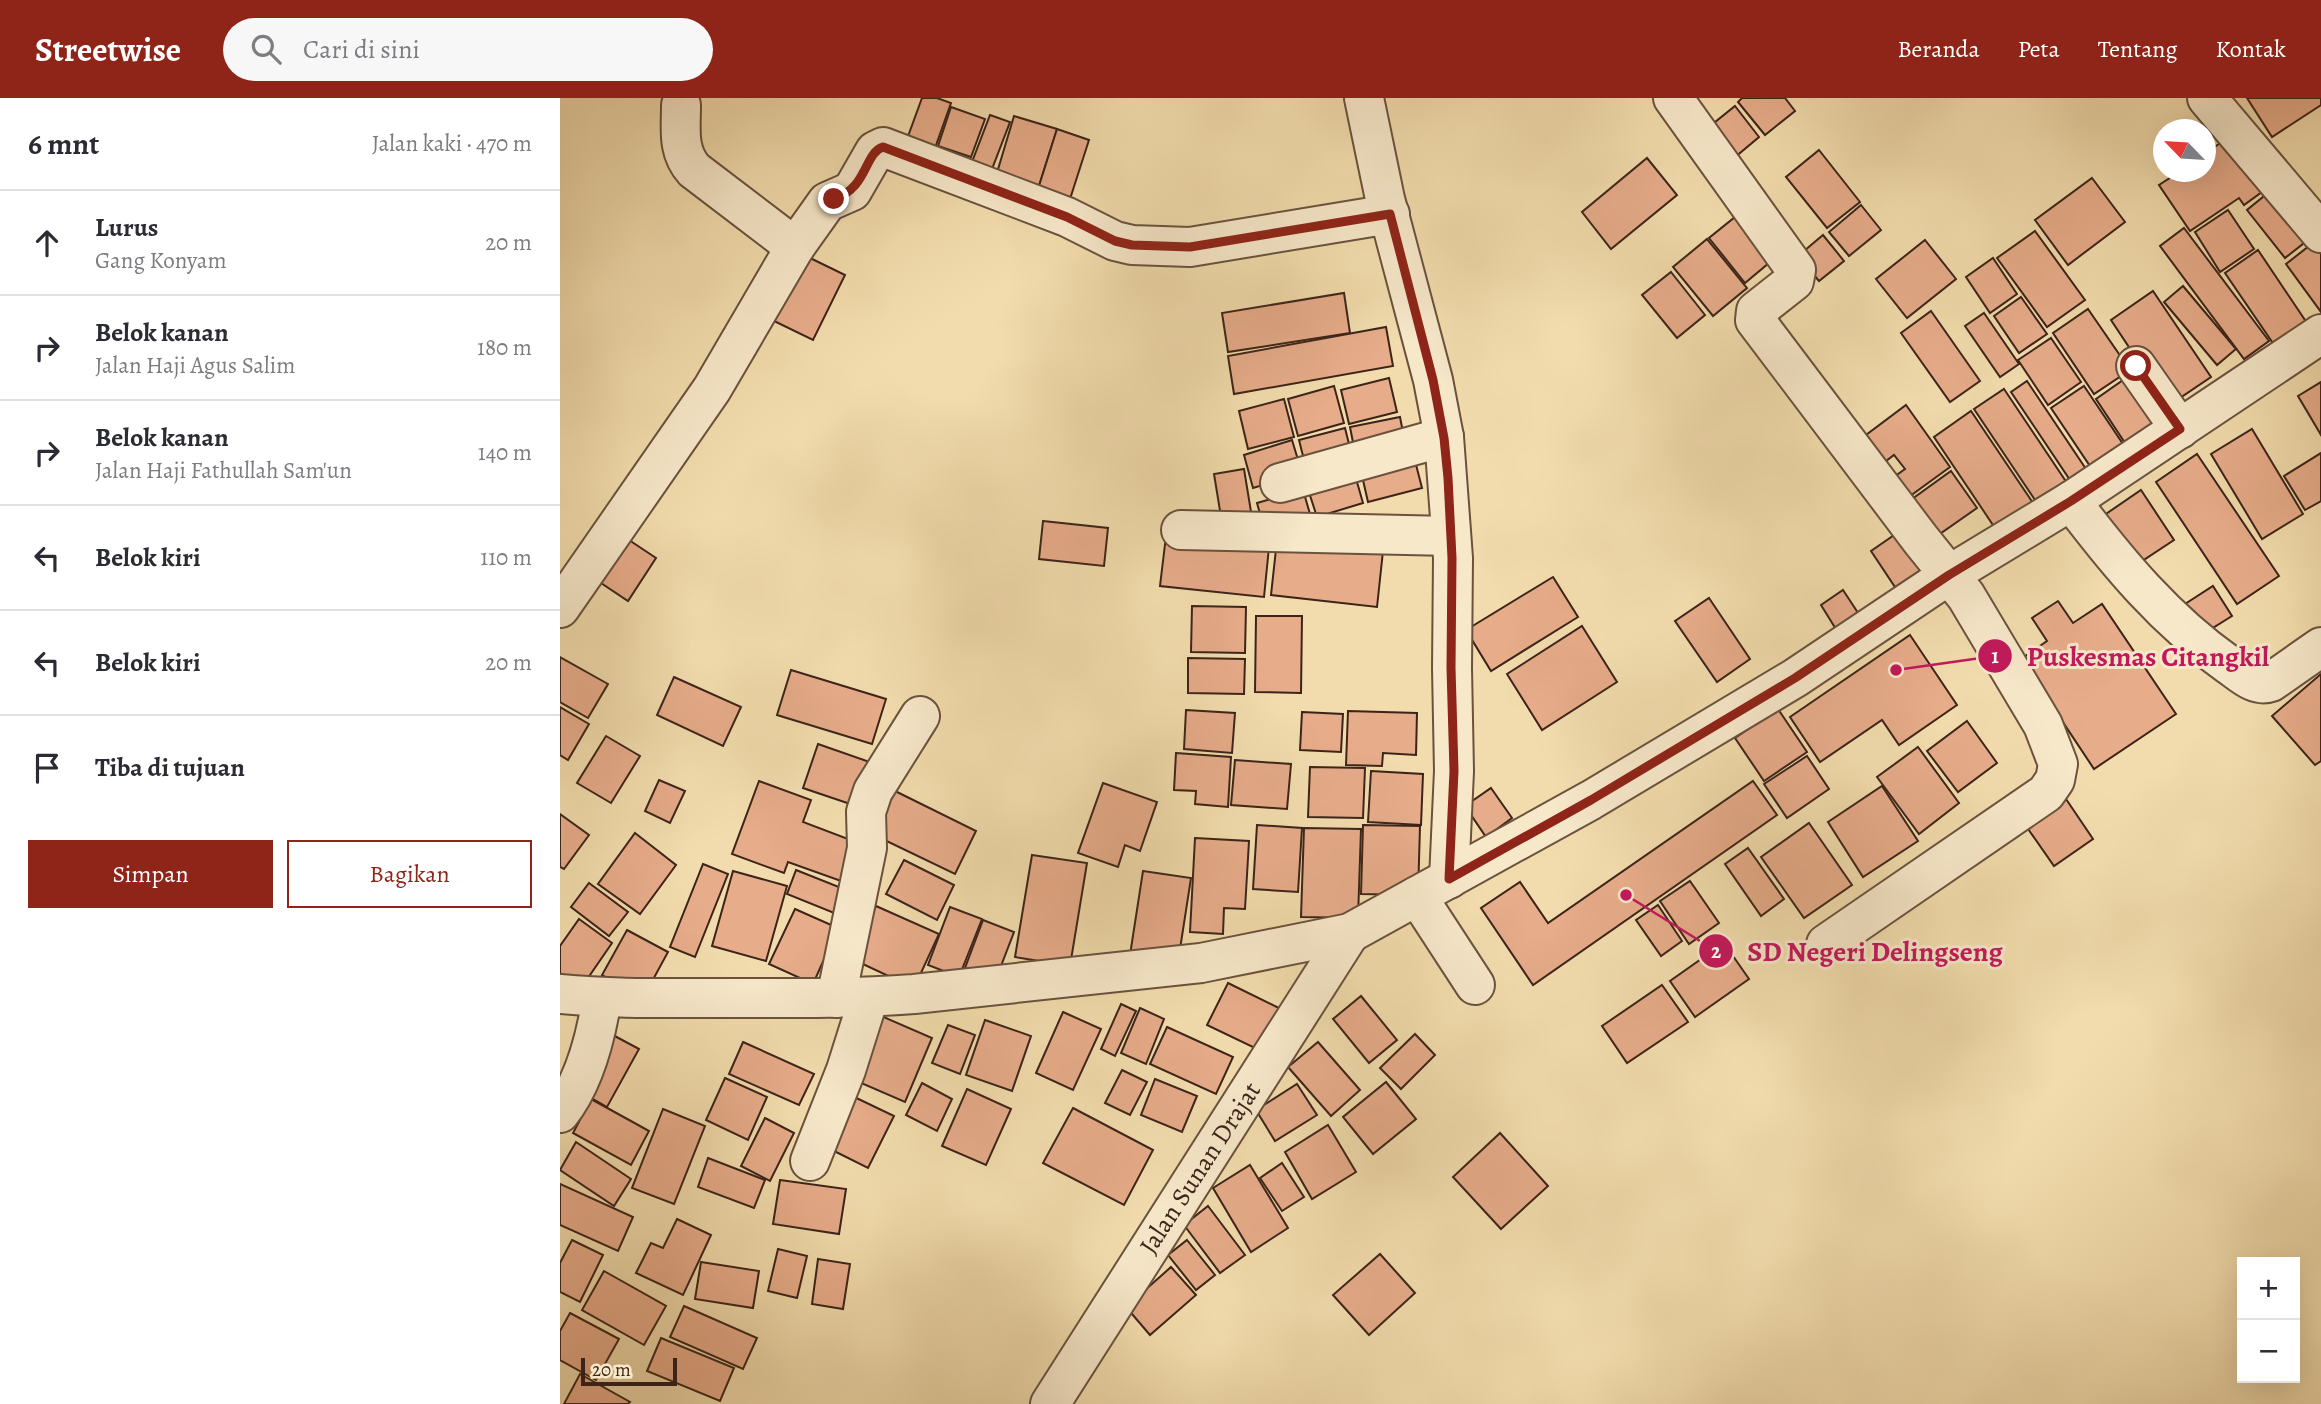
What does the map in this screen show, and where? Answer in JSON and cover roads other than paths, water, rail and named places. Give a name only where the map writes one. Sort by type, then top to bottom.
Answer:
[{"type":"street","points":[[1364,98],[1390,214],[1433,380],[1444,438],[1451,536],[1454,771],[1433,887],[1475,985]]},
{"type":"street","points":[[1672,98],[1796,270],[1794,281],[1756,311],[1755,320],[1966,596],[2043,725],[2057,764],[2055,780],[2046,793],[1826,944]]},
{"type":"street","points":[[2207,98],[2321,233]]},
{"type":"street","points":[[685,100],[680,142],[686,161],[694,170],[795,247]]},
{"type":"street","points":[[560,608],[573,567],[712,389],[795,247],[828,202],[852,191],[875,151],[883,147],[1067,217],[1115,241],[1132,245],[1190,247],[1390,214]]},
{"type":"street","points":[[560,994],[602,998],[853,997],[1201,963],[1350,933],[1591,800],[1795,678],[1949,575],[2071,501],[2321,334]]},
{"type":"street","points":[[2136,366],[2180,429]]},
{"type":"street","points":[[1280,483],[1444,438]]},
{"type":"street","points":[[2071,501],[2115,559],[2163,612],[2202,646],[2251,680],[2265,685],[2321,647]]},
{"type":"street","points":[[1181,530],[1451,536]]},
{"type":"street","points":[[810,1161],[846,1070],[853,997],[841,966],[867,848],[866,812],[873,791],[920,716]]},
{"type":"street","name":"Jalan Sunan Drajat","points":[[1054,1402],[1350,933]]},
{"type":"street","points":[[560,1113],[570,1101],[596,1035],[602,998]]},
{"type":"place","name":"Puskesmas Citangkil","points":[[1896,670]]},
{"type":"place","name":"SD Negeri Delingseng","points":[[1626,895]]}]
